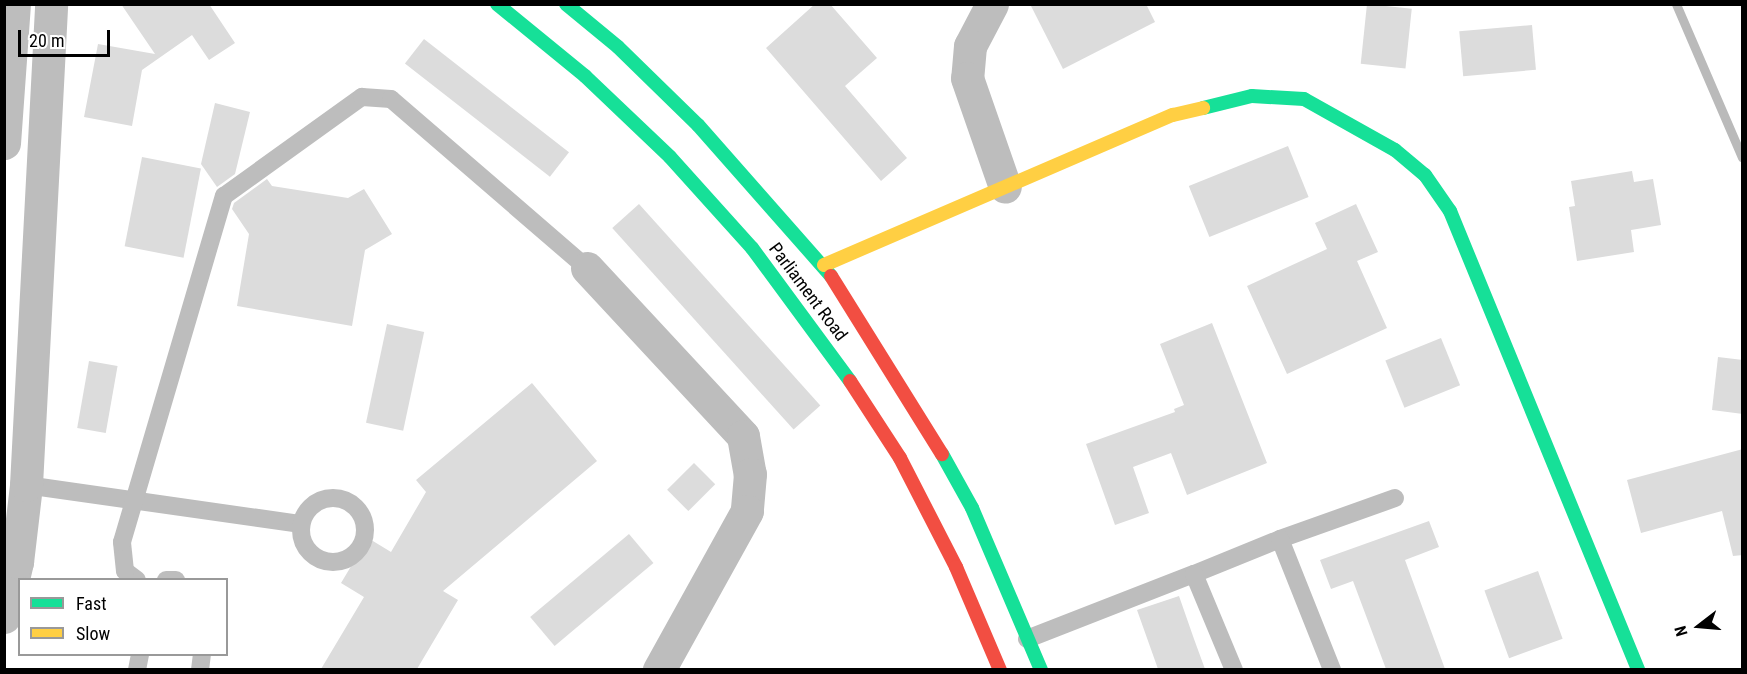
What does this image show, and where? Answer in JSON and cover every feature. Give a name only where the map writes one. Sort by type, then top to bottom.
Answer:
[{"type":"main road","name":"Parliament Road","points":[[497,4],[585,76],[670,157],[752,248],[828,346],[900,458],[956,567],[1000,669]]},
{"type":"main road","name":"Parliament Road","points":[[566,4],[618,47],[698,125],[824,265],[917,409],[972,508],[1041,669]]},
{"type":"main road","points":[[824,265],[1173,115],[1252,96],[1304,99],[1395,150],[1425,175],[1450,211],[1638,669]]},
{"type":"street","points":[[4,143],[14,4]]},
{"type":"street","points":[[4,617],[17,562],[26,485],[51,4]]},
{"type":"street","points":[[992,4],[970,46],[967,78],[1005,187]]},
{"type":"street","points":[[586,268],[743,436],[750,474],[747,512],[659,669]]},
{"type":"lane","points":[[136,578],[125,571],[122,542],[136,501],[224,196],[362,97],[391,99],[586,268]]},
{"type":"lane","points":[[26,485],[300,524]]},
{"type":"lane","points":[[1027,639],[1280,539],[1395,498]]},
{"type":"lane","points":[[1280,539],[1332,669]]},
{"type":"lane","points":[[1194,574],[1234,669]]},
{"type":"building","points":[[121,4],[209,4],[235,43],[209,60],[192,35],[142,70],[132,126],[84,117],[98,44],[155,54]]},
{"type":"building","points":[[815,4],[830,4],[877,58],[845,86],[907,158],[881,181],[766,48]]},
{"type":"building","points":[[1030,4],[1146,4],[1155,22],[1063,69]]},
{"type":"building","points":[[1367,4],[1412,9],[1405,68],[1361,64]]},
{"type":"building","points":[[1532,25],[1536,70],[1463,76],[1459,31]]},
{"type":"building","points":[[424,39],[569,152],[550,177],[405,63]]},
{"type":"building","points":[[215,103],[250,112],[235,174],[217,187],[201,164]]},
{"type":"building","points":[[1288,146],[1309,197],[1209,237],[1189,186]]},
{"type":"building","points":[[142,157],[201,168],[184,258],[125,246]]},
{"type":"building","points":[[1632,171],[1634,182],[1653,179],[1661,225],[1631,230],[1634,252],[1577,261],[1569,207],[1575,206],[1571,181]]},
{"type":"building","points":[[267,179],[272,186],[348,198],[364,189],[392,234],[365,250],[352,326],[237,306],[249,234],[232,209],[234,203]]},
{"type":"building","points":[[639,204],[820,405],[794,429],[612,228]]},
{"type":"building","points":[[1356,204],[1378,252],[1357,261],[1387,328],[1287,374],[1247,286],[1327,249],[1315,223]]},
{"type":"building","points":[[1212,323],[1267,463],[1187,495],[1171,453],[1133,467],[1149,513],[1115,525],[1086,444],[1175,412],[1174,409],[1184,405],[1160,344]]},
{"type":"building","points":[[387,324],[424,332],[403,431],[366,423]]},
{"type":"building","points":[[1441,338],[1460,385],[1404,408],[1385,360]]},
{"type":"building","points":[[1718,357],[1743,360],[1743,414],[1712,410]]},
{"type":"building","points":[[89,361],[118,366],[106,433],[77,428]]},
{"type":"building","points":[[532,383],[597,461],[443,591],[458,600],[417,669],[321,669],[364,597],[341,583],[368,538],[391,552],[426,492],[416,480]]},
{"type":"building","points":[[1743,449],[1743,555],[1733,556],[1722,511],[1641,533],[1627,480]]},
{"type":"building","points":[[694,463],[715,484],[688,511],[667,490]]},
{"type":"building","points":[[1429,521],[1439,547],[1405,560],[1445,669],[1386,669],[1353,581],[1331,589],[1320,560]]},
{"type":"building","points":[[629,534],[653,563],[555,646],[530,617]]},
{"type":"building","points":[[1538,571],[1563,639],[1509,658],[1484,590]]},
{"type":"building","points":[[1179,596],[1205,669],[1158,669],[1137,610]]},
{"type":"waterway","points":[[1676,4],[1742,157]]},
{"type":"traffic: fast","points":[[497,4],[585,76],[670,157],[752,248],[850,381]]},
{"type":"traffic: fast","points":[[566,4],[618,47],[698,125],[831,276]]},
{"type":"traffic: fast","points":[[1203,108],[1252,96],[1304,99],[1395,150],[1425,175],[1450,211],[1638,670]]},
{"type":"traffic: fast","points":[[942,454],[972,508],[1041,670]]},
{"type":"traffic: slow","points":[[824,265],[1173,115],[1203,108]]},
{"type":"traffic: jam","points":[[831,276],[942,454]]},
{"type":"traffic: jam","points":[[850,381],[900,458],[956,567],[1000,670]]}]
